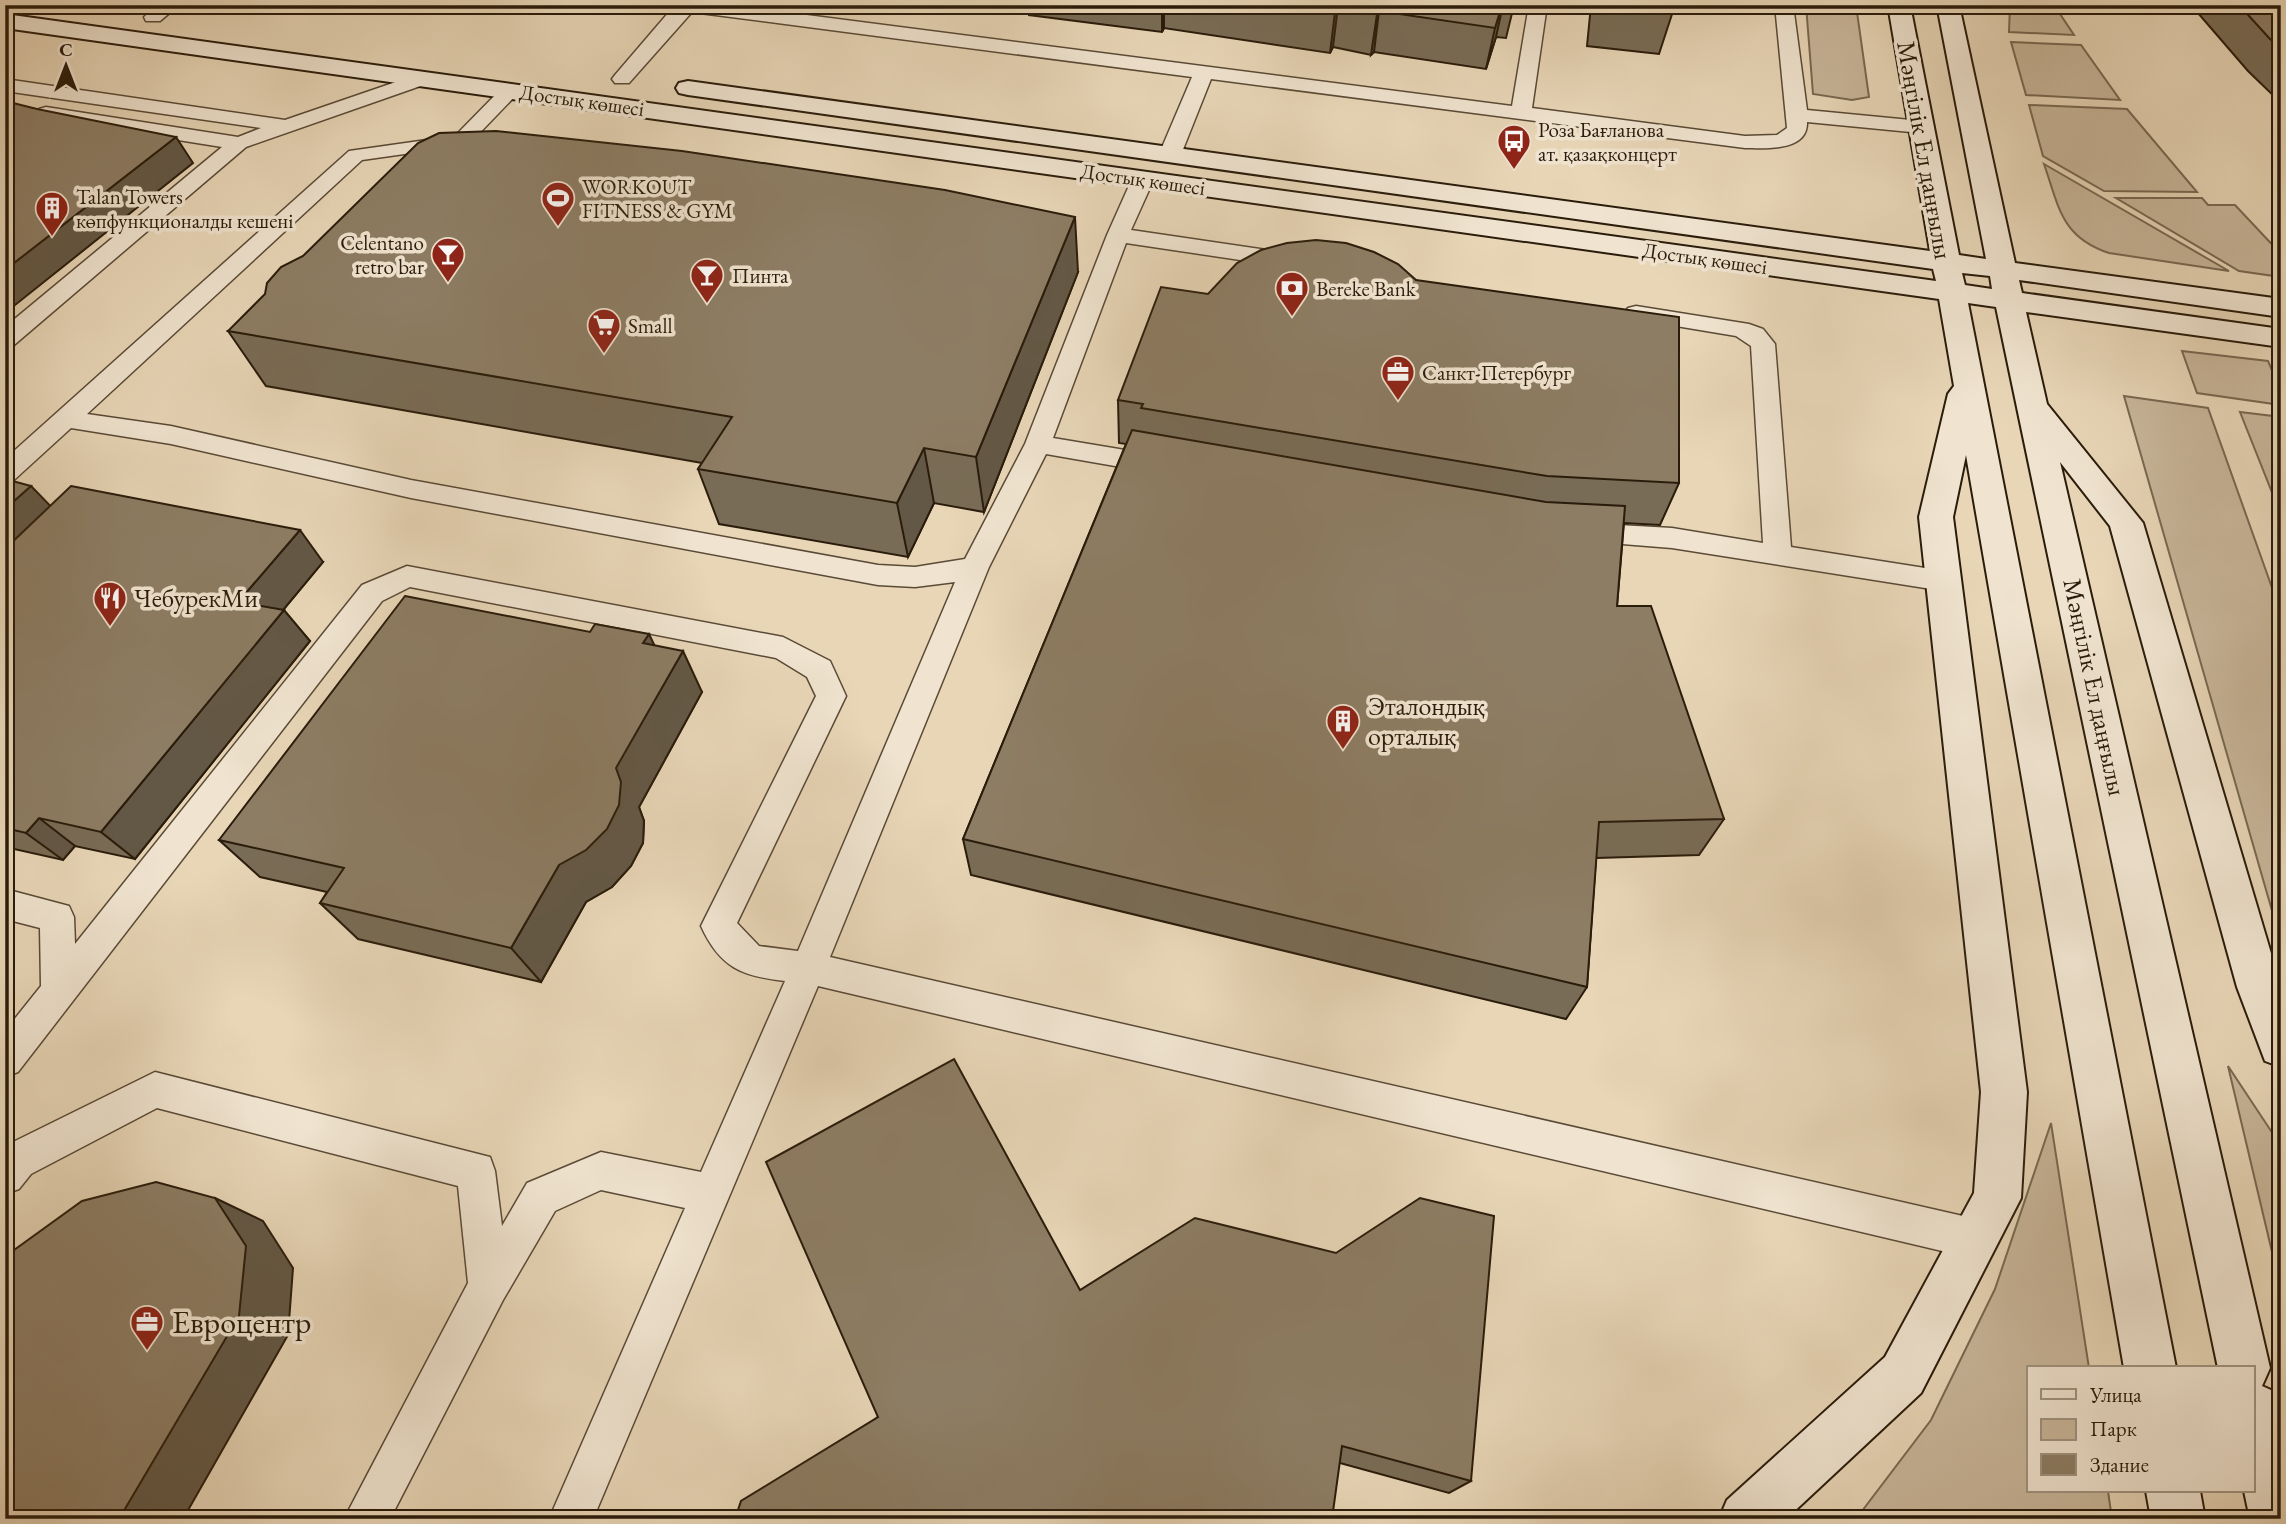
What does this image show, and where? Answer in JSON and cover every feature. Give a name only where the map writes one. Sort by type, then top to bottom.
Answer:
[{"type":"main road","name":"Мәңгілік Ел даңғылы","points":[[1899,5],[2150,1366]]},
{"type":"main road","name":"Мәңгілік Ел даңғылы","points":[[1948,5],[2005,285],[2034,405],[2244,1366]]},
{"type":"main road","points":[[129,13],[168,14]]},
{"type":"main road","name":"Достық көшесі","points":[[5,21],[511,89],[1143,179],[1949,277]]},
{"type":"main road","name":"Достық көшесі","points":[[594,75],[1171,152],[2005,285],[2281,338]]},
{"type":"main road","name":"Достық көшесі","points":[[2005,285],[2281,308]]},
{"type":"main road","points":[[1746,1519],[1903,1375],[1997,1198],[2004,1092],[1936,517],[1967,375]]},
{"type":"main road","points":[[2034,405],[2126,523],[2259,987],[2281,1046]]},
{"type":"main road","points":[[2254,1413],[2277,1519]]},
{"type":"main road","points":[[2173,1492],[2178,1519]]},
{"type":"lane","points":[[622,79],[685,5],[874,21],[1204,72],[1745,142],[1782,141],[1797,130],[1784,5]]},
{"type":"lane","points":[[1521,113],[1538,5]]},
{"type":"lane","points":[[1171,152],[1204,72]]},
{"type":"lane","points":[[5,340],[239,143],[422,79]]},
{"type":"lane","points":[[5,85],[284,126]]},
{"type":"lane","points":[[9,487],[67,419],[356,155],[461,141],[511,89]]},
{"type":"lane","points":[[19,109],[239,143]]},
{"type":"lane","points":[[1797,115],[1921,127]]},
{"type":"lane","points":[[571,1519],[808,968],[975,567],[1038,444],[1118,235],[1143,179]]},
{"type":"lane","points":[[1118,235],[1311,264]]},
{"type":"lane","points":[[1616,310],[1740,329],[1754,334],[1763,344],[1778,555]]},
{"type":"lane","points":[[67,419],[172,435],[411,489],[889,577],[936,576],[975,567]]},
{"type":"lane","points":[[1038,444],[1189,470]]},
{"type":"lane","points":[[1560,532],[1672,538],[1944,581]]},
{"type":"lane","points":[[5,1060],[372,593],[407,576],[783,648],[820,669],[831,696],[718,926],[750,961],[808,968],[1976,1239]]},
{"type":"lane","points":[[5,904],[57,917],[59,993]]},
{"type":"lane","points":[[5,1175],[17,1160],[155,1090],[476,1171],[488,1286]]},
{"type":"lane","points":[[366,1519],[488,1286],[541,1197],[601,1171],[710,1194]]},
{"type":"green space","points":[[1806,5],[1856,5],[1869,97],[1852,100],[1813,94]]},
{"type":"green space","points":[[2010,5],[2054,5],[2074,35],[2009,32]]},
{"type":"green space","points":[[2011,42],[2081,45],[2120,100],[2026,95]]},
{"type":"green space","points":[[2029,105],[2127,109],[2197,192],[2104,191],[2043,156]]},
{"type":"green space","points":[[2044,164],[2229,271],[2109,253],[2093,246],[2071,229],[2064,219]]},
{"type":"green space","points":[[2116,198],[2202,198],[2208,205],[2235,205],[2281,254],[2281,277],[2239,271]]},
{"type":"green space","points":[[2182,351],[2268,361],[2281,391],[2281,405],[2197,393]]},
{"type":"green space","points":[[2124,396],[2208,408],[2281,613],[2281,942]]},
{"type":"green space","points":[[2240,412],[2281,417],[2281,515]]},
{"type":"green space","points":[[2228,1066],[2281,1146],[2281,1290]]},
{"type":"green space","points":[[2051,1123],[2089,1366],[2027,1366],[2027,1492],[2108,1492],[2112,1519],[1856,1519],[1931,1420],[1995,1289]]},
{"type":"building","points":[[1286,5],[1502,5],[1495,28],[1379,11],[1377,14],[1338,6],[1335,12]]},
{"type":"building","points":[[2239,5],[2281,5],[2281,49],[2270,39]]},
{"type":"building","name":"Talan Towers көпфункционалды кешені","points":[[5,101],[37,109],[176,137],[5,270]]},
{"type":"building","points":[[496,131],[682,151],[945,190],[1075,217],[976,457],[924,448],[897,503],[698,469],[732,417],[228,331],[265,294],[267,283],[281,267],[303,256],[418,143],[439,133]]},
{"type":"building","name":"Санкт-Петербург","points":[[1316,240],[1346,243],[1374,252],[1398,264],[1416,280],[1679,317],[1679,483],[1547,476],[1141,408],[1143,404],[1118,400],[1161,287],[1208,294],[1237,263],[1261,250],[1287,243]]},
{"type":"building","name":"Эталондық орталық","points":[[1132,430],[1546,502],[1625,506],[1617,606],[1651,606],[1724,819],[1599,822],[1587,987],[963,839]]},
{"type":"building","points":[[5,479],[31,486],[5,509]]},
{"type":"building","points":[[71,486],[300,530],[238,602],[284,610],[101,832],[39,818],[26,833],[5,828],[5,549]]},
{"type":"building","points":[[405,596],[590,632],[595,624],[649,634],[643,643],[683,651],[616,768],[621,782],[619,805],[607,829],[586,850],[559,865],[511,948],[320,903],[344,868],[219,840]]},
{"type":"building","points":[[954,1059],[1080,1290],[1195,1218],[1336,1253],[1420,1198],[1494,1216],[1471,1481],[1342,1446],[1332,1519],[735,1519],[741,1501],[878,1417],[766,1162]]},
{"type":"building","name":"Евроцентр","points":[[156,1182],[215,1198],[246,1246],[239,1316],[119,1519],[5,1519],[5,1260],[10,1253],[82,1201]]},
{"type":"place","name":"Роза Бағланова ат. қазақконцерт","points":[[1514,171]]},
{"type":"place","name":"WORKOUT FITNESS & GYM","points":[[558,228]]},
{"type":"place","name":"Talan Towers көпфункционалды кешені","points":[[52,238]]},
{"type":"place","name":"Celentano retro bar","points":[[448,284]]},
{"type":"place","name":"Пинта","points":[[707,305]]},
{"type":"place","name":"Bereke Bank","points":[[1292,318]]},
{"type":"place","name":"Small","points":[[604,355]]},
{"type":"place","name":"Санкт-Петербург","points":[[1398,402]]},
{"type":"place","name":"ЧебурекМи","points":[[110,628]]},
{"type":"place","name":"Эталондық орталық","points":[[1343,751]]},
{"type":"place","name":"Евроцентр","points":[[147,1352]]}]
